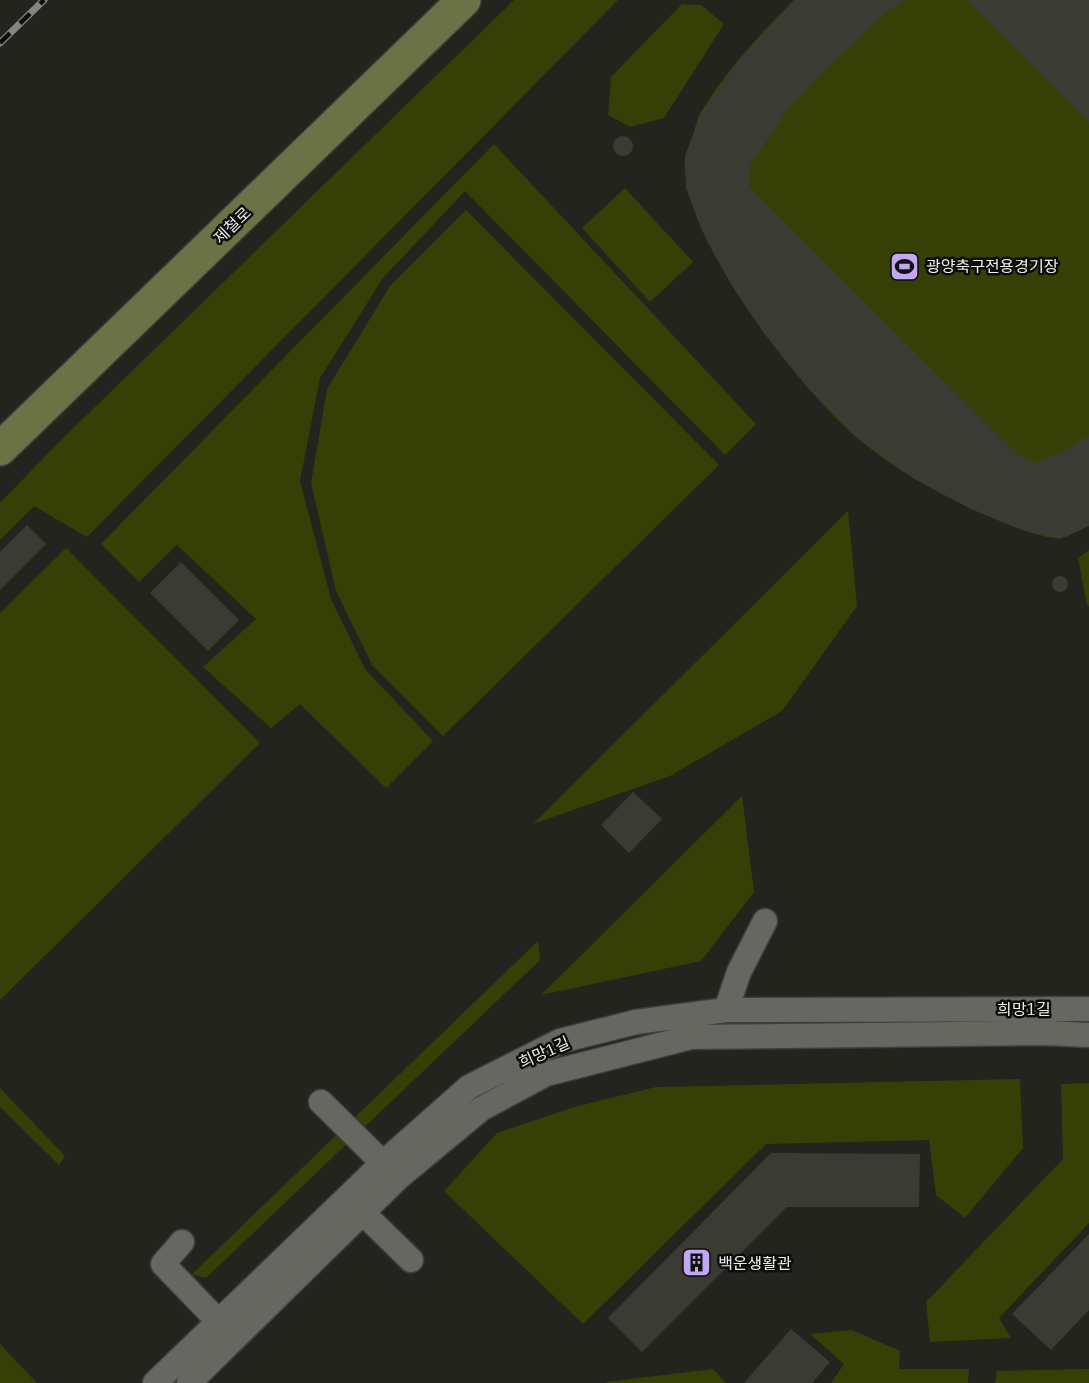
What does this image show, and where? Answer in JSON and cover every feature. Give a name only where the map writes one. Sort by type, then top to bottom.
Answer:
[{"type":"main road","name":"제철로","points":[[0,449],[464,0]]},
{"type":"street","points":[[726,1010],[740,972],[765,921]]},
{"type":"street","name":"희망1길","points":[[155,1383],[383,1162],[469,1087],[560,1041],[636,1022],[726,1010],[1089,1009]]},
{"type":"street","name":"희망1길","points":[[189,1383],[399,1177],[482,1108],[546,1074],[691,1037],[1047,1033],[1089,1035]]},
{"type":"street","points":[[321,1102],[383,1162]]},
{"type":"street","points":[[362,1212],[411,1260]]},
{"type":"street","points":[[182,1242],[163,1264],[218,1321]]},
{"type":"green space","points":[[514,0],[618,0],[87,537],[34,506],[0,540],[0,503],[58,443]]},
{"type":"green space","name":"광양축구전용경기장","points":[[794,0],[1089,0],[1089,526],[1060,538],[1027,532],[960,503],[893,465],[862,442],[809,389],[749,311],[723,270],[702,229],[688,191],[686,154],[700,115],[710,97],[744,53]]},
{"type":"green space","points":[[682,4],[701,5],[724,24],[664,118],[630,127],[608,115],[611,77]]},
{"type":"green space","points":[[494,144],[756,424],[725,455],[465,191],[383,278],[320,378],[300,481],[331,599],[365,669],[433,741],[386,788],[300,704],[271,728],[203,667],[256,619],[177,545],[139,582],[101,544]]},
{"type":"green space","points":[[625,188],[693,262],[650,302],[582,228]]},
{"type":"green space","points":[[466,210],[719,465],[443,736],[372,665],[336,591],[311,483],[327,389],[390,286]]},
{"type":"green space","points":[[848,511],[857,606],[782,711],[670,776],[533,824]]},
{"type":"green space","points":[[66,548],[260,743],[0,1000],[0,613]]},
{"type":"green space","points":[[1089,550],[1089,606],[1078,558]]},
{"type":"green space","points":[[742,796],[754,892],[701,961],[541,995]]},
{"type":"green space","points":[[538,941],[540,960],[206,1278],[192,1274]]},
{"type":"green space","points":[[1020,1079],[1023,1148],[965,1218],[936,1195],[929,1140],[766,1144],[583,1324],[444,1191],[497,1133],[574,1107],[656,1087]]},
{"type":"green space","points":[[1089,1083],[1089,1223],[999,1318],[1011,1338],[930,1342],[926,1302],[1063,1159],[1061,1084]]},
{"type":"green space","points":[[0,1088],[65,1156],[59,1165],[0,1107]]},
{"type":"green space","points":[[852,1330],[900,1351],[899,1369],[969,1369],[968,1383],[831,1383],[844,1364],[810,1334]]},
{"type":"green space","points":[[0,1344],[37,1383],[0,1383]]},
{"type":"green space","points":[[713,1369],[726,1383],[606,1383],[606,1382]]},
{"type":"green space","points":[[1089,1369],[1089,1383],[995,1383],[997,1371]]},
{"type":"building","points":[[794,0],[906,0],[888,11],[828,67],[788,109],[749,166],[749,186],[1020,456],[1034,463],[1060,453],[1089,436],[1089,526],[1060,539],[1022,530],[971,509],[913,478],[861,441],[808,388],[764,333],[736,292],[706,239],[686,188],[685,157],[701,113],[738,61]]},
{"type":"building","points":[[967,0],[1089,0],[1089,122]]},
{"type":"building","points":[[623,136],[630,139],[633,146],[630,153],[623,156],[616,153],[613,146],[616,139]]},
{"type":"building","points":[[27,525],[46,544],[0,590],[0,552]]},
{"type":"building","points":[[181,562],[239,620],[208,651],[150,593]]},
{"type":"building","points":[[1057,576],[1063,576],[1068,584],[1066,590],[1057,592],[1052,587],[1052,581]]},
{"type":"building","points":[[633,792],[662,819],[629,853],[601,825]]},
{"type":"building","name":"백운생활관","points":[[771,1153],[920,1154],[919,1207],[787,1207],[642,1352],[608,1318]]},
{"type":"building","points":[[1089,1234],[1089,1310],[1051,1350],[1012,1314]]},
{"type":"building","points":[[791,1329],[830,1362],[812,1383],[744,1383]]},
{"type":"railway","points":[[0,43],[44,0]]},
{"type":"place","name":"광양축구전용경기장","points":[[905,266]]},
{"type":"place","name":"백운생활관","points":[[697,1263]]}]
